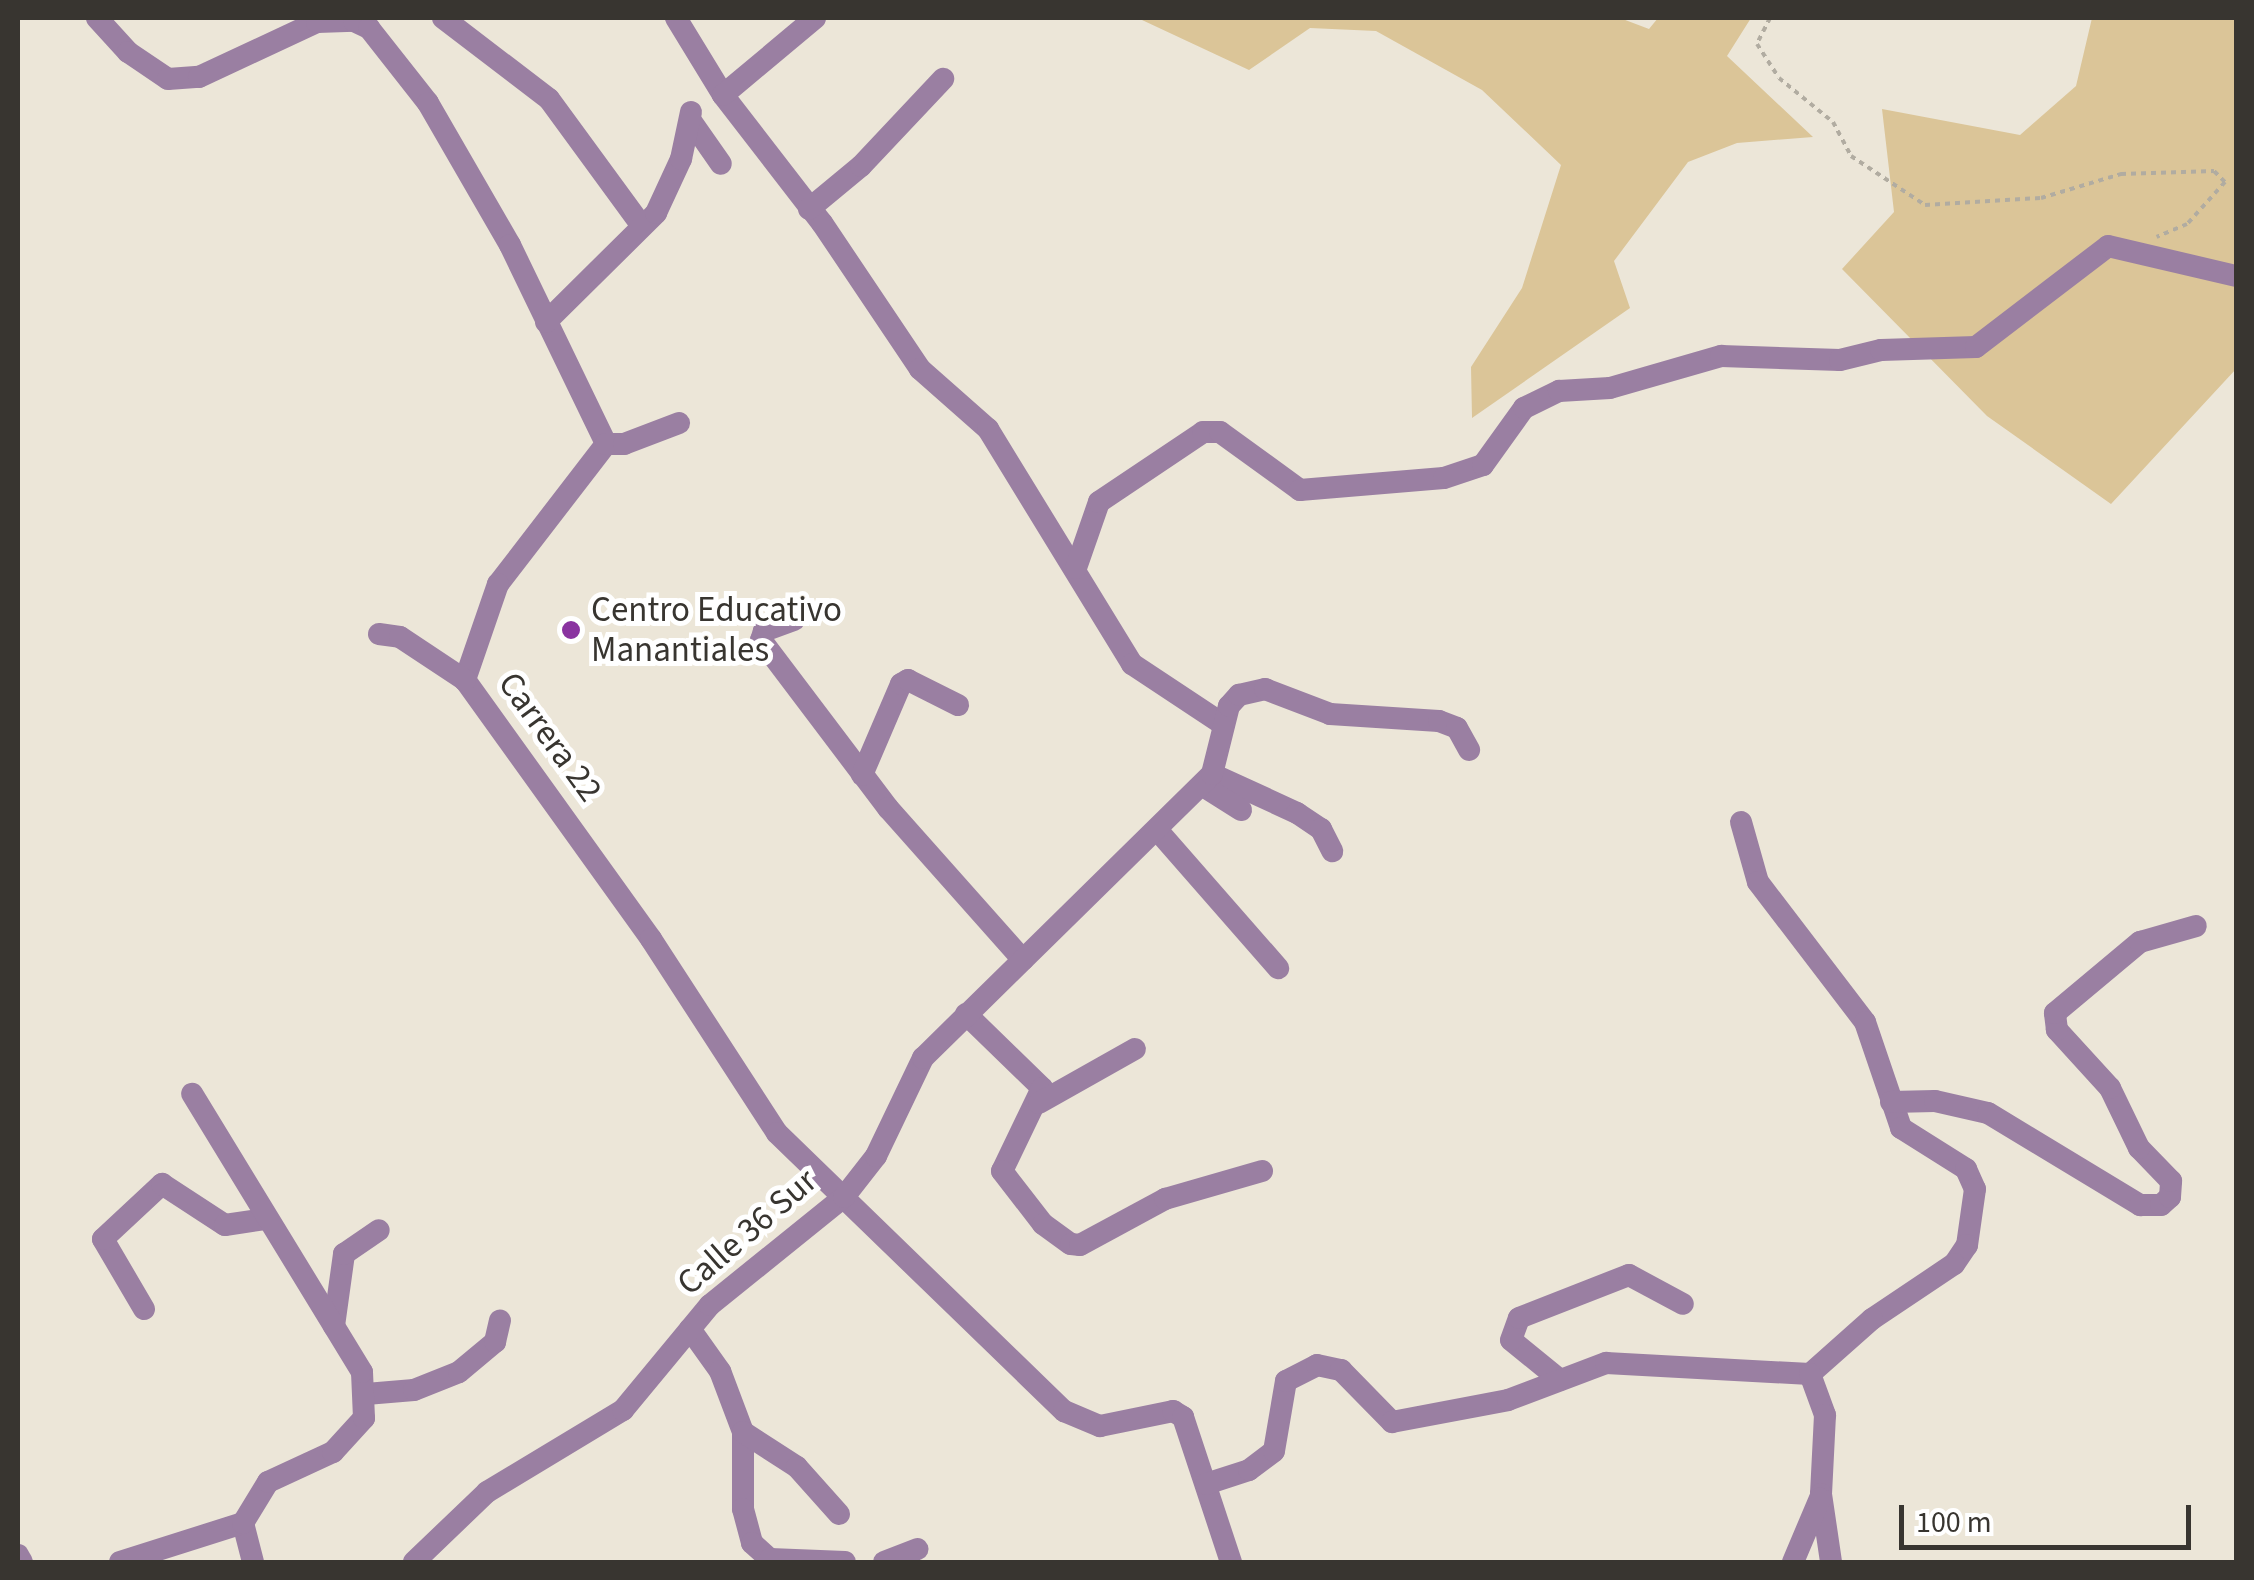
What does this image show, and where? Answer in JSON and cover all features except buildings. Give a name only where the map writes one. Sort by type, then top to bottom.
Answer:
[{"type":"street","points":[[96,18],[128,52],[168,79],[199,77],[253,48],[337,19],[369,28],[428,103],[510,245],[606,444],[624,444],[679,423]]},
{"type":"street","points":[[443,18],[549,99],[642,226]]},
{"type":"street","points":[[676,18],[723,96],[808,208],[920,369],[988,429],[1132,664],[1224,725],[1239,694],[1264,689],[1330,714],[1439,721],[1457,728],[1469,750]]},
{"type":"street","points":[[723,96],[815,18]]},
{"type":"street","points":[[808,208],[862,166],[943,79]]},
{"type":"street","points":[[546,322],[656,212],[681,160],[691,116],[721,164]]},
{"type":"street","points":[[1076,568],[1099,502],[1204,432],[1220,432],[1300,490],[1380,488],[1462,476],[1483,466],[1524,408],[1558,391],[1610,388],[1721,356],[1840,360],[1881,350],[1976,347],[2108,246],[2142,250],[2236,276]]},
{"type":"street","name":"Carrera 22","points":[[606,444],[498,584],[465,680],[651,938],[778,1133],[1064,1412],[1100,1426],[1173,1411],[1183,1417],[1206,1484]]},
{"type":"street","points":[[794,620],[764,631],[761,640],[862,775],[1024,960]]},
{"type":"street","points":[[379,634],[400,638],[465,680]]},
{"type":"street","points":[[862,775],[901,684],[908,680],[958,705]]},
{"type":"street","name":"Calle 36 Sur","points":[[414,1562],[488,1492],[623,1410],[710,1305],[844,1198],[876,1156],[922,1058],[1159,832],[1208,780],[1224,725]]},
{"type":"street","points":[[1208,780],[1240,810]]},
{"type":"street","points":[[1208,780],[1297,813],[1327,836],[1332,851]]},
{"type":"street","points":[[1231,1562],[1206,1484],[1249,1470],[1274,1451],[1286,1381],[1317,1365],[1341,1370],[1392,1422],[1448,1416],[1606,1363],[1632,1362],[1736,1374],[1810,1374],[1872,1319],[1954,1264],[1966,1245],[1975,1196],[1971,1175],[1908,1137],[1891,1102],[1865,1022],[1758,882],[1741,822]]},
{"type":"street","points":[[1159,832],[1278,968]]},
{"type":"street","points":[[1891,1102],[1935,1101],[1988,1113],[2140,1205],[2160,1205],[2170,1197],[2171,1181],[2139,1148],[2110,1088],[2058,1030],[2055,1012],[2150,936],[2196,926]]},
{"type":"street","points":[[966,1014],[1038,1081],[1039,1103]]},
{"type":"street","points":[[1134,1049],[1039,1103],[1003,1160],[1002,1171],[1043,1224],[1071,1244],[1080,1245],[1165,1199],[1262,1171]]},
{"type":"street","points":[[120,1562],[243,1524],[268,1482],[351,1438],[364,1418],[366,1394],[362,1372],[192,1094]]},
{"type":"street","points":[[144,1309],[103,1239],[162,1184],[226,1224],[265,1219]]},
{"type":"street","points":[[334,1326],[344,1254],[379,1230]]},
{"type":"street","points":[[1560,1380],[1510,1340],[1519,1318],[1629,1275],[1683,1304]]},
{"type":"street","points":[[366,1394],[414,1390],[459,1372],[495,1342],[500,1321]]},
{"type":"street","points":[[690,1329],[720,1371],[744,1432],[744,1509],[752,1542],[770,1560],[845,1562]]},
{"type":"street","points":[[1810,1374],[1825,1415],[1821,1494],[1831,1562]]},
{"type":"street","points":[[744,1432],[797,1468],[839,1514]]},
{"type":"street","points":[[1793,1562],[1821,1494]]},
{"type":"street","points":[[243,1524],[252,1562]]},
{"type":"street","points":[[884,1562],[918,1549]]},
{"type":"street","points":[[18,1555],[22,1562]]},
{"type":"path","points":[[1770,18],[1756,44],[1780,78],[1833,122],[1851,156],[1925,205],[2041,198],[2121,174],[2214,171],[2226,182],[2188,224],[2142,250]]},
{"type":"shaded area","points":[[1620,18],[1649,29],[1658,18],[1751,18],[1727,56],[1813,137],[1737,143],[1688,162],[1614,261],[1630,308],[1472,418],[1471,367],[1522,288],[1561,165],[1482,90],[1376,31],[1310,28],[1249,70],[1142,20]]},
{"type":"shaded area","points":[[2092,18],[2236,18],[2236,369],[2111,504],[1987,416],[1842,269],[1894,212],[1882,109],[2020,135],[2076,86]]},
{"type":"place","name":"Centro Educativo Manantiales","points":[[571,630]]}]
